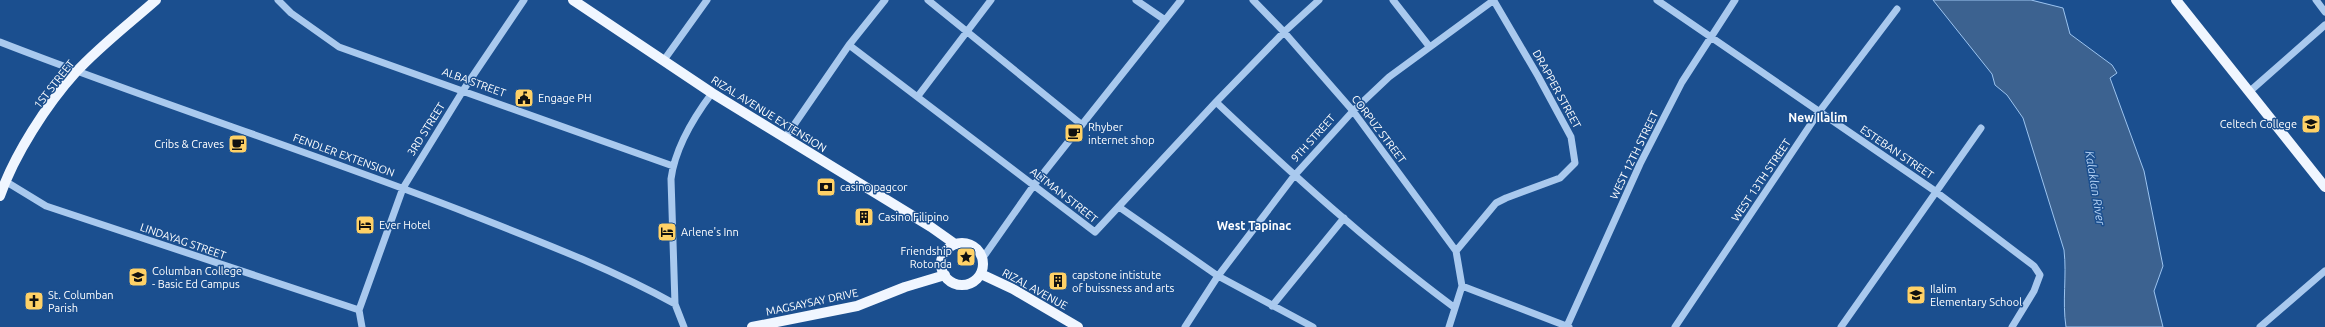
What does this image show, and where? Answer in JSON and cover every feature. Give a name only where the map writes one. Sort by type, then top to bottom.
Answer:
[{"type":"main road","name":"1ST STREET","points":[[0,196],[5,181],[36,126],[76,72],[156,0]]},
{"type":"main road","name":"RIZAL AVENUE EXTENSION","points":[[573,0],[712,93],[931,227],[955,244]]},
{"type":"main road","points":[[2176,0],[2325,186]]},
{"type":"main road","points":[[955,244],[969,244],[975,247],[982,258],[981,274],[972,283],[966,285],[954,283],[945,275],[941,263],[945,252],[955,244]]},
{"type":"main road","name":"RIZAL AVENUE","points":[[981,274],[1013,289],[1078,327]]},
{"type":"main road","name":"MAGSAYSAY DRIVE","points":[[752,327],[858,306],[905,287],[945,275]]},
{"type":"street","name":"ALBA STREET","points":[[278,0],[291,13],[339,47],[464,89],[673,166]]},
{"type":"street","name":"3RD STREET","points":[[362,327],[359,310],[403,188],[464,89],[524,0]]},
{"type":"street","points":[[664,60],[707,0]]},
{"type":"street","points":[[785,138],[849,45],[885,0]]},
{"type":"street","points":[[928,0],[1082,125]]},
{"type":"street","points":[[918,96],[991,0]]},
{"type":"street","points":[[1136,0],[1165,20]]},
{"type":"street","points":[[982,258],[1034,185],[1181,0]]},
{"type":"street","name":"CORPUZ STREET","points":[[1253,0],[1284,32],[1353,110],[1456,250],[1462,286],[1449,327]]},
{"type":"street","points":[[1313,327],[1218,276],[1119,207],[1216,102],[1284,32],[1319,0]]},
{"type":"street","points":[[1393,0],[1429,46]]},
{"type":"street","name":"ESTEBAN STREET","points":[[1657,0],[1935,191],[2002,240],[2034,266],[2040,275],[2034,291],[2012,327]]},
{"type":"street","name":"WEST 12TH STREET","points":[[1568,327],[1640,164],[1682,82],[1710,36],[1735,0]]},
{"type":"street","points":[[2316,0],[2325,12]]},
{"type":"street","name":"9TH STREET","points":[[1185,327],[1218,276],[1294,176],[1353,110],[1389,77],[1429,46],[1494,1]]},
{"type":"street","name":"DRAPPER STREET","points":[[1456,250],[1496,203],[1560,178],[1575,163],[1572,137],[1494,1]]},
{"type":"street","name":"WEST 13TH STREET","points":[[1675,327],[1819,112],[1896,9]]},
{"type":"street","points":[[2249,92],[2325,25]]},
{"type":"street","name":"FENDLER EXTENSION","points":[[0,42],[76,72],[403,188],[572,254],[675,304]]},
{"type":"street","name":"ALTMAN STREET","points":[[849,45],[1095,232],[1119,207]]},
{"type":"street","points":[[684,327],[675,304],[676,270],[671,179],[673,166],[683,140],[712,93]]},
{"type":"street","points":[[1216,102],[1294,176],[1455,308]]},
{"type":"street","points":[[1841,327],[1935,191],[1981,128]]},
{"type":"street","name":"LINDAYAG STREET","points":[[5,181],[46,206],[359,310]]},
{"type":"street","points":[[1272,306],[1344,218]]},
{"type":"street","points":[[2260,327],[2325,271]]},
{"type":"street","points":[[1462,286],[1568,327]]},
{"type":"water","name":"Kalaklan River","points":[[1933,0],[2031,0],[2063,8],[2070,34],[2112,65],[2117,73],[2110,78],[2144,171],[2163,266],[2154,291],[2163,327],[2066,327],[2064,308],[2064,250],[2023,118],[2007,95],[1995,85],[1992,74]]},
{"type":"place","name":"Engage PH","points":[[524,98]]},
{"type":"place","name":"Celtech College","points":[[2311,124]]},
{"type":"place","name":"Rhyber internet shop","points":[[1074,133]]},
{"type":"place","name":"Cribs & Craves","points":[[238,144]]},
{"type":"place","name":"casino pagcor","points":[[826,187]]},
{"type":"place","name":"Casino Filipino","points":[[864,217]]},
{"type":"place","name":"Ever Hotel","points":[[365,225]]},
{"type":"place","name":"Arlene's Inn","points":[[667,232]]},
{"type":"place","name":"Friendship Rotonda","points":[[966,257]]},
{"type":"place","name":"Columban College - Basic Ed Campus","points":[[138,277]]},
{"type":"place","name":"capstone intistute of buissness and arts","points":[[1058,281]]},
{"type":"place","name":"Ilalim Elementary School","points":[[1916,295]]},
{"type":"place","name":"St. Columban Parish","points":[[34,301]]},
{"type":"district","name":"New Ilalim","points":[[1818,118]]},
{"type":"district","name":"West Tapinac","points":[[1254,226]]}]
